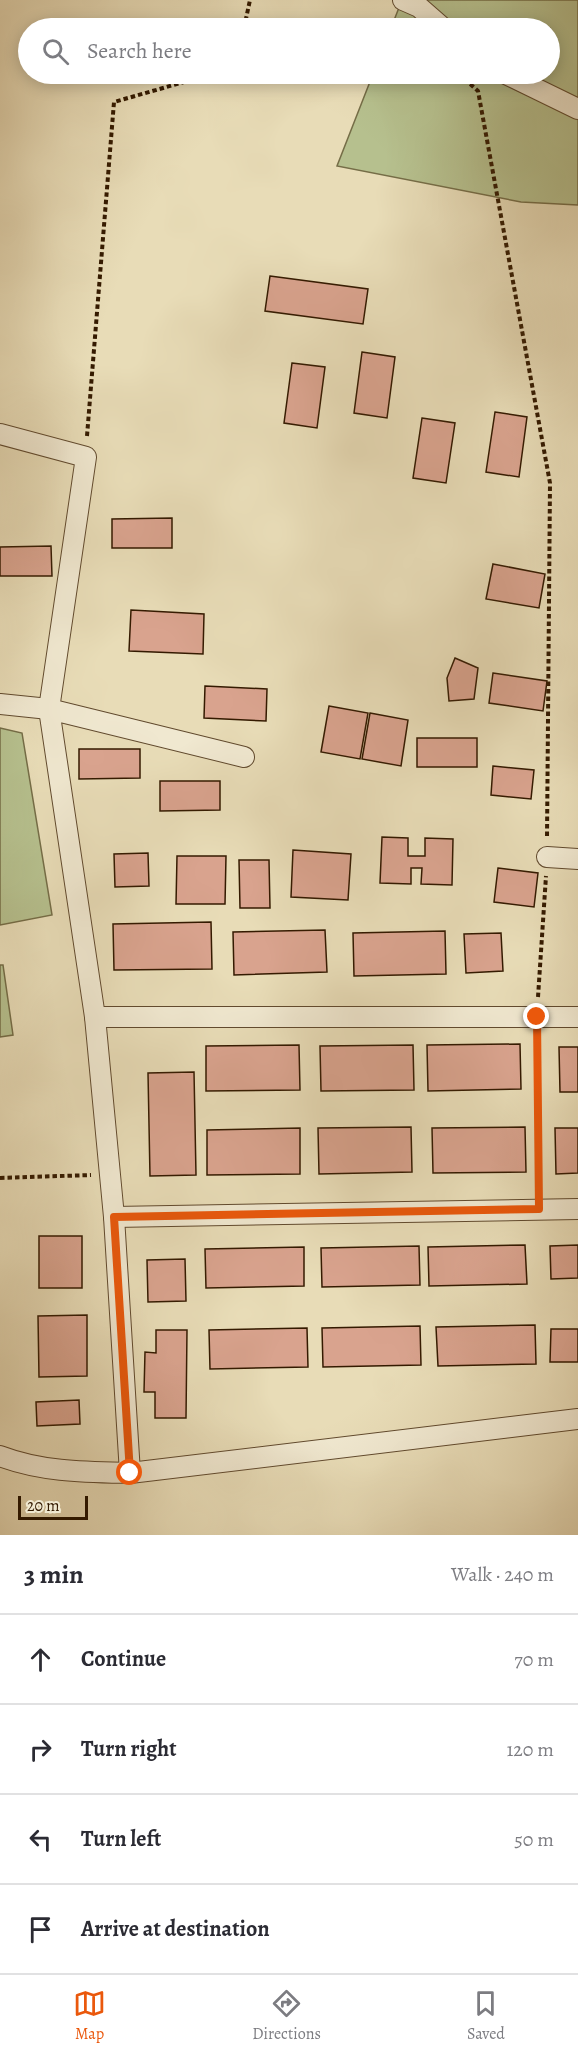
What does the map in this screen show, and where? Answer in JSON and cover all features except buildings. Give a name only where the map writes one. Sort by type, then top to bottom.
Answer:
[{"type":"street","points":[[414,2],[432,18]]},
{"type":"street","points":[[527,84],[578,109]]},
{"type":"street","points":[[0,434],[86,457],[49,709],[95,1017],[114,1217],[130,1473]]},
{"type":"street","points":[[0,704],[49,709],[244,757]]},
{"type":"street","points":[[547,857],[578,860]]},
{"type":"street","points":[[95,1017],[578,1017]]},
{"type":"street","points":[[114,1217],[578,1209]]},
{"type":"street","points":[[0,1456],[42,1468],[130,1473],[578,1419]]},
{"type":"path","points":[[246,18],[250,0]]},
{"type":"path","points":[[86,457],[114,102],[177,84]]},
{"type":"path","points":[[470,84],[478,91],[550,483],[547,857],[537,1017],[539,1209]]},
{"type":"path","points":[[0,1178],[109,1174]]},
{"type":"green space","points":[[402,0],[578,0],[578,205],[521,202],[337,166],[369,84],[560,84],[560,18],[395,18]]},
{"type":"green space","points":[[0,728],[22,733],[52,915],[0,925]]},
{"type":"green space","points":[[0,965],[3,965],[13,1035],[0,1037]]},
{"type":"route","points":[[130,1473],[114,1217],[539,1209],[537,1017]]}]
